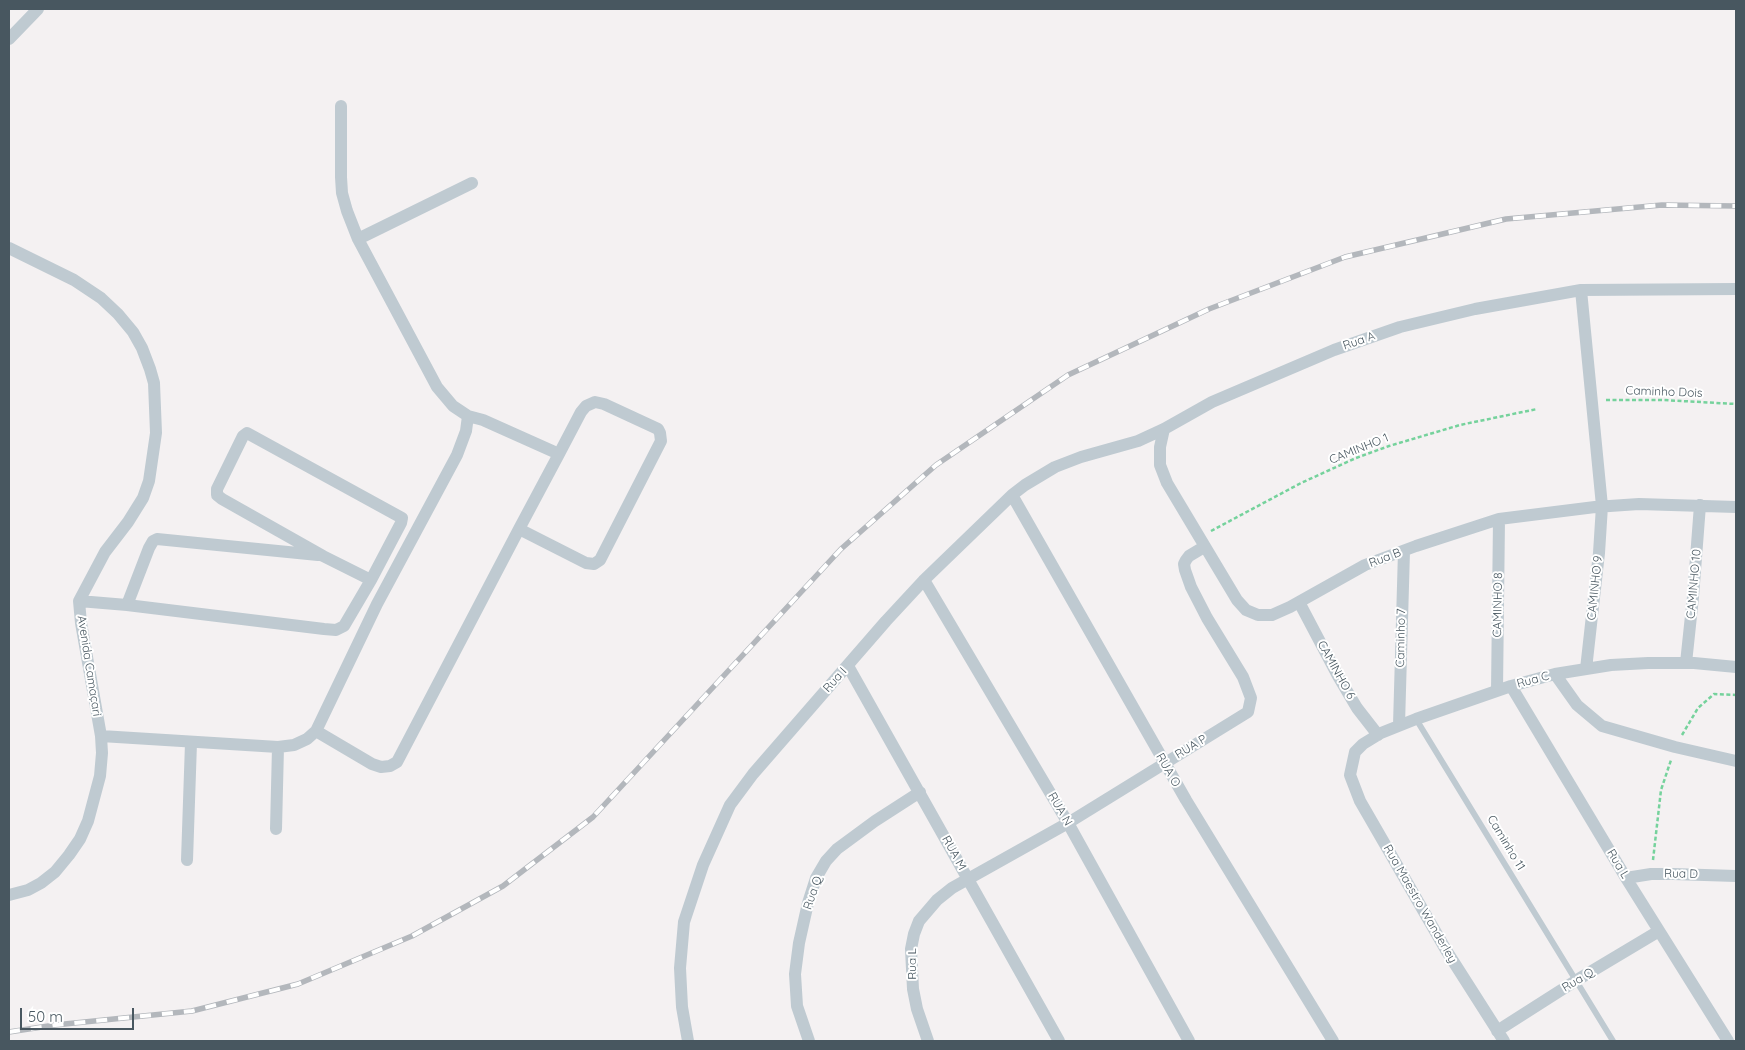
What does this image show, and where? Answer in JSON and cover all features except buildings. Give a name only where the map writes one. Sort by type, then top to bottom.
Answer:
[{"type":"street","points":[[9,39],[38,9]]},
{"type":"street","points":[[341,106],[342,193],[358,239],[437,387],[453,406],[468,416],[483,420],[559,454]]},
{"type":"street","points":[[358,239],[472,183]]},
{"type":"street","name":"Avenida Camaçari","points":[[9,248],[74,280],[101,298],[118,314],[138,340],[150,369],[154,383],[156,433],[149,481],[143,498],[128,522],[105,552],[79,601],[81,623],[101,736],[100,776],[88,821],[80,839],[55,872],[42,883],[28,890],[9,895]]},
{"type":"street","name":"Rua A","points":[[1151,435],[1212,402],[1334,350],[1400,327],[1475,309],[1581,290],[1736,289]]},
{"type":"street","points":[[1581,290],[1602,506]]},
{"type":"street","points":[[316,732],[372,764],[381,767],[390,766],[397,762],[519,529],[581,412],[586,406],[595,402],[604,404],[658,429],[661,441],[600,560],[594,564],[586,563],[519,529]]},
{"type":"street","points":[[101,736],[278,747],[307,739],[316,732],[377,604],[458,455],[466,431],[468,416]]},
{"type":"street","name":"Rua B","points":[[1164,429],[1160,447],[1160,465],[1167,483],[1237,600],[1246,610],[1258,615],[1272,615],[1365,565],[1499,520],[1602,506],[1638,504],[1736,507]]},
{"type":"street","points":[[79,601],[336,630],[344,626],[372,580],[402,518],[250,433],[245,434],[217,489],[218,495],[323,556],[372,580]]},
{"type":"street","name":"Rua I","points":[[688,1041],[682,1007],[680,968],[684,922],[716,833],[730,805],[753,774],[924,580],[1012,495],[1055,467],[1081,457],[1138,441],[1151,435]]},
{"type":"street","name":"RUA O","points":[[1012,495],[1164,763],[1333,1041]]},
{"type":"street","name":"CAMINHO 10","points":[[1686,663],[1700,505]]},
{"type":"street","name":"CAMINHO 9","points":[[1586,669],[1599,553],[1602,506]]},
{"type":"street","name":"CAMINHO 8","points":[[1496,691],[1499,520]]},
{"type":"street","points":[[126,605],[149,548],[157,539],[323,556]]},
{"type":"street","name":"RUA P","points":[[968,878],[1068,823],[1248,712],[1251,698],[1243,676],[1207,618],[1191,587],[1185,570],[1184,564],[1186,560],[1202,543]]},
{"type":"street","name":"Caminho 7","points":[[1399,726],[1404,551]]},
{"type":"street","name":"RUA N","points":[[924,580],[1068,823],[1189,1041]]},
{"type":"street","name":"CAMINHO 6","points":[[1299,602],[1338,676],[1378,735]]},
{"type":"street","name":"Rua C","points":[[1351,762],[1358,748],[1378,735],[1416,718],[1511,686],[1556,674],[1648,663],[1686,663],[1736,668]]},
{"type":"street","name":"RUA M","points":[[848,666],[1059,1041]]},
{"type":"street","points":[[1556,674],[1576,706],[1602,726],[1675,747],[1736,760]]},
{"type":"street","name":"Rua L","points":[[1511,686],[1626,878],[1728,1041]]},
{"type":"street","points":[[187,860],[191,743]]},
{"type":"street","points":[[276,830],[278,747]]},
{"type":"street","name":"Rua Maestro Wanderley","points":[[1351,762],[1350,775],[1360,801],[1446,950],[1502,1038]]},
{"type":"street","name":"Rua Q","points":[[808,1041],[797,1006],[795,974],[799,943],[816,878],[826,861],[837,849],[875,821],[920,792]]},
{"type":"street","name":"Rua D","points":[[1626,878],[1651,874],[1736,876]]},
{"type":"street","name":"Rua L","points":[[928,1041],[917,1009],[913,989],[911,949],[914,934],[919,921],[937,900],[968,878]]},
{"type":"street","name":"Rua Q","points":[[1502,1038],[1577,980],[1659,931]]},
{"type":"lane","name":"Caminho 11","points":[[1416,718],[1613,1041]]},
{"type":"path","name":"Caminho Dois","points":[[1592,400],[1664,400],[1736,404]]},
{"type":"path","name":"CAMINHO 1","points":[[1202,543],[1301,483],[1356,458],[1389,446],[1460,426],[1538,409]]},
{"type":"path","points":[[1651,874],[1661,790],[1675,747],[1698,708],[1714,694],[1736,696]]},
{"type":"railway","points":[[9,1032],[55,1025],[192,1011],[298,984],[412,936],[503,886],[593,817],[841,549],[936,465],[1068,375],[1209,309],[1345,257],[1506,219],[1662,205],[1736,206]]}]
